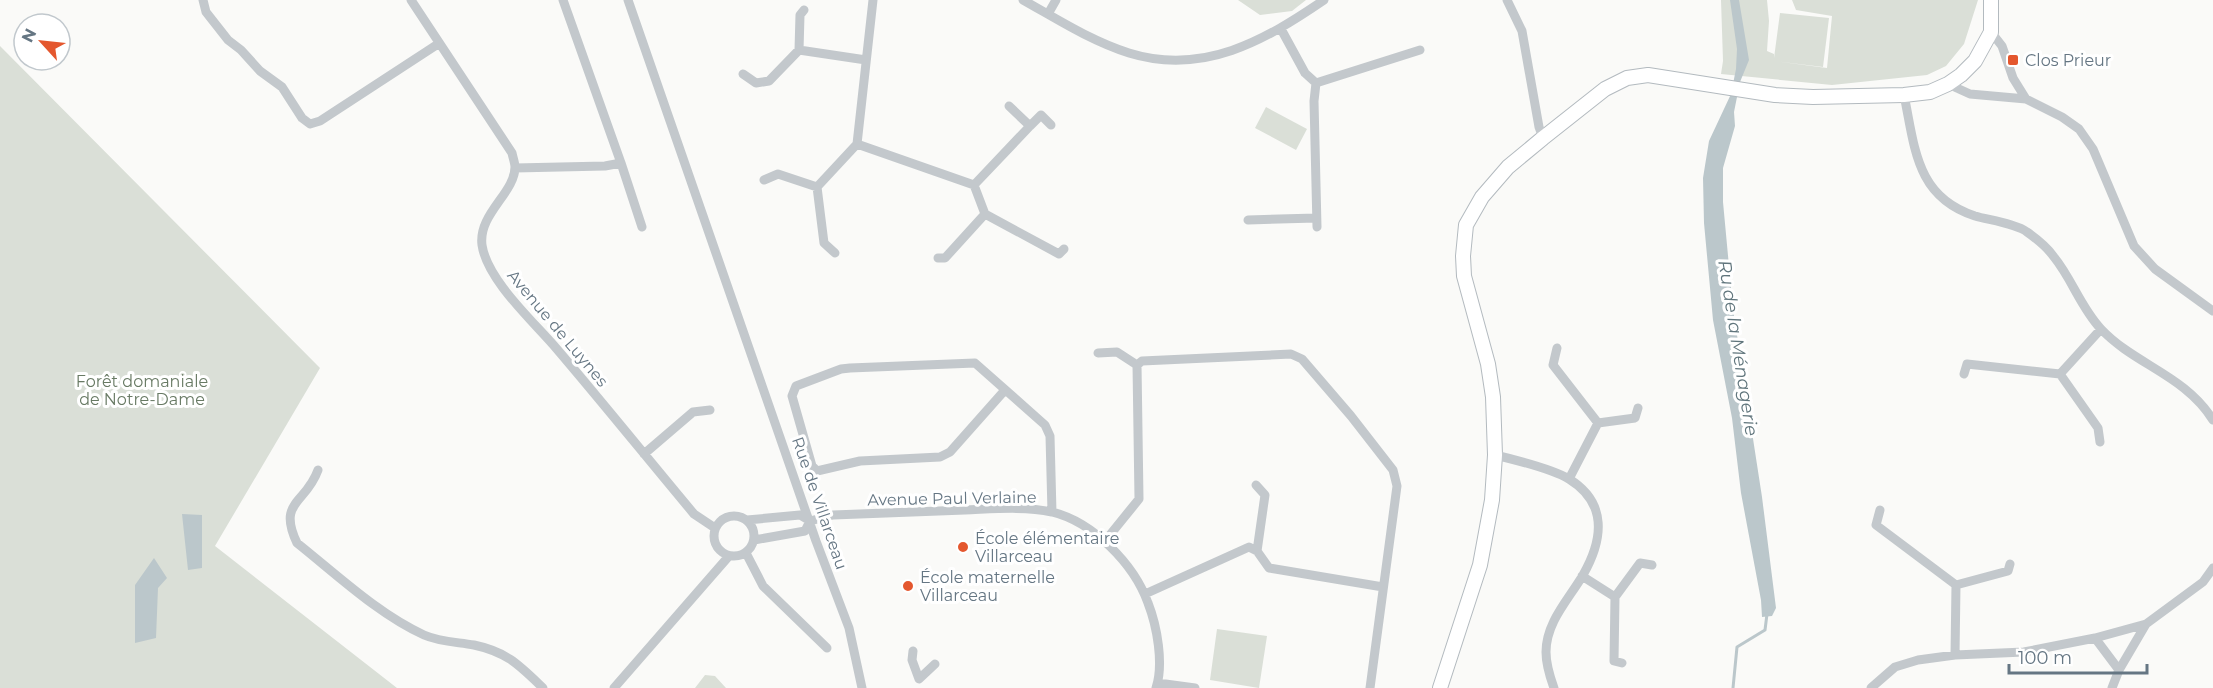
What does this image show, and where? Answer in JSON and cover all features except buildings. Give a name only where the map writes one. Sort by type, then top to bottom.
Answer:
[{"type":"street","points":[[411,0],[438,44],[507,144],[512,153],[515,168],[605,166],[621,163]]},
{"type":"street","points":[[563,0],[642,227]]},
{"type":"street","name":"Rue de Villarceau","points":[[628,0],[849,628],[862,688]]},
{"type":"street","points":[[817,187],[857,144],[873,0]]},
{"type":"street","points":[[1023,0],[1092,38],[1128,53],[1157,60],[1211,57],[1241,47],[1281,29],[1323,0]]},
{"type":"street","points":[[1048,14],[1056,0]]},
{"type":"street","points":[[1507,0],[1522,31],[1539,127],[1543,138]]},
{"type":"street","points":[[1440,688],[1480,565],[1492,500],[1496,455],[1493,397],[1488,364],[1464,276],[1463,240],[1466,225],[1482,197],[1508,167],[1543,138],[1605,89],[1626,78],[1648,75],[1775,95],[1813,97],[1904,95],[1930,92],[1948,84],[1975,61],[1991,32],[1991,0]]},
{"type":"street","points":[[201,1],[206,12],[228,40],[260,71],[282,87],[302,118],[310,124],[320,121],[438,44]]},
{"type":"street","points":[[743,74],[756,83],[769,81],[799,50],[800,15],[804,10]]},
{"type":"street","points":[[1281,29],[1305,73],[1316,83]]},
{"type":"street","points":[[1991,32],[2002,46],[2013,78],[2026,99]]},
{"type":"street","points":[[799,50],[866,60]]},
{"type":"street","points":[[1316,83],[1420,50]]},
{"type":"street","points":[[1248,220],[1317,222],[1314,102],[1316,83]]},
{"type":"street","points":[[1948,84],[1970,94],[2026,99],[2062,117],[2079,129],[2093,149],[2134,246],[2155,269],[2213,311]]},
{"type":"street","points":[[1904,95],[1917,154],[1930,186],[1947,204],[1972,215],[2025,230],[2055,257],[2074,292],[2101,329],[2127,350],[2180,384],[2192,394],[2213,420]]},
{"type":"street","points":[[1009,106],[1030,126]]},
{"type":"street","points":[[975,184],[1041,115],[1051,125]]},
{"type":"street","points":[[857,144],[975,184]]},
{"type":"street","name":"Avenue de Luynes","points":[[515,168],[511,181],[482,230],[482,245],[488,266],[497,280],[694,514],[715,528]]},
{"type":"street","points":[[764,180],[778,174],[817,187]]},
{"type":"street","points":[[975,184],[985,214],[1059,254],[1064,249]]},
{"type":"street","points":[[817,187],[824,243],[835,253]]},
{"type":"street","points":[[938,258],[945,258],[985,214]]},
{"type":"street","points":[[2060,374],[2101,329]]},
{"type":"street","points":[[1557,348],[1553,365],[1598,423]]},
{"type":"street","points":[[1098,353],[1118,352],[1137,365]]},
{"type":"street","points":[[1137,365],[1142,361],[1291,354],[1302,359],[1352,416],[1393,470],[1397,486],[1370,688]]},
{"type":"street","points":[[1005,390],[950,452],[940,457],[860,461],[817,471],[812,466],[792,396],[796,386],[841,369],[975,363],[1045,425],[1050,436],[1052,512]]},
{"type":"street","points":[[1964,374],[1967,364],[2060,374],[2098,428],[2100,442]]},
{"type":"street","points":[[1105,541],[1139,499],[1137,365]]},
{"type":"street","points":[[1598,423],[1635,418],[1638,408]]},
{"type":"street","points":[[644,454],[693,412],[710,410]]},
{"type":"street","points":[[1569,479],[1598,423]]},
{"type":"street","points":[[1496,455],[1527,463],[1569,479],[1591,499],[1598,516],[1599,536],[1593,556],[1561,608],[1551,630],[1546,651],[1548,669],[1554,688]]},
{"type":"street","points":[[318,470],[314,483],[292,507],[290,513],[291,532],[297,543],[397,621],[434,638],[495,650],[513,660],[543,688]]},
{"type":"street","points":[[1256,485],[1265,495],[1257,551]]},
{"type":"street","name":"Avenue Paul Verlaine","points":[[810,521],[833,515],[1016,508],[1052,512],[1074,521],[1105,541],[1127,565],[1145,594],[1156,627],[1157,686]]},
{"type":"street","points":[[1880,510],[1876,525],[1956,585]]},
{"type":"street","points":[[747,520],[753,529],[754,540],[746,552],[729,556],[716,546],[715,528],[718,523],[729,516],[747,520],[800,515],[810,521],[805,531],[754,540]]},
{"type":"street","points":[[1145,594],[1249,547],[1257,551],[1269,568],[1383,587]]},
{"type":"street","points":[[746,552],[763,586],[827,648]]},
{"type":"street","points":[[614,688],[729,556]]},
{"type":"street","points":[[1623,663],[1614,661],[1616,597],[1640,563],[1652,565]]},
{"type":"street","points":[[1956,585],[2008,572],[2010,564]]},
{"type":"street","points":[[1871,688],[1895,667],[1918,660],[1954,655],[2024,652],[2095,638],[2146,624],[2203,582],[2213,568]]},
{"type":"street","points":[[1582,576],[1616,597]]},
{"type":"street","points":[[1954,655],[1956,585]]},
{"type":"street","points":[[2112,688],[2119,670],[2146,624]]},
{"type":"street","points":[[2095,638],[2119,670]]},
{"type":"street","points":[[913,651],[912,660],[920,684]]},
{"type":"street","points":[[920,684],[935,664]]},
{"type":"street","points":[[1157,686],[1196,688]]},
{"type":"green space","points":[[1238,0],[1306,0],[1292,11],[1260,15]]},
{"type":"green space","points":[[1721,0],[1767,0],[1769,21],[1767,51],[1774,54],[1774,58],[1780,13],[1829,18],[1823,67],[1774,61],[1827,68],[1832,16],[1796,10],[1792,0],[1978,0],[1964,44],[1946,66],[1927,75],[1832,85],[1721,74],[1723,61]]},
{"type":"green space","name":"Forêt domaniale de Notre-Dame","points":[[0,46],[12,58],[12,72],[26,72],[320,368],[215,546],[397,688],[0,688]]},
{"type":"green space","points":[[1266,107],[1307,129],[1296,150],[1255,128]]},
{"type":"green space","points":[[1217,629],[1267,636],[1259,688],[1210,680]]},
{"type":"green space","points":[[705,675],[715,676],[726,688],[695,688]]},
{"type":"water","points":[[1730,0],[1739,0],[1749,60],[1740,82],[1734,112],[1735,126],[1723,168],[1723,202],[1733,309],[1762,497],[1776,608],[1772,616],[1762,617],[1761,600],[1741,493],[1732,418],[1713,320],[1704,223],[1703,178],[1709,141],[1731,94],[1736,69],[1737,49]]},
{"type":"water","points":[[182,514],[202,515],[202,568],[188,570]]},
{"type":"water","points":[[154,558],[167,578],[158,588],[156,638],[135,643],[135,585]]},
{"type":"waterway","name":"Ru de la Ménagerie","points":[[1733,688],[1737,647],[1765,630],[1767,614]]},
{"type":"place","name":"Clos Prieur","points":[[2013,60]]},
{"type":"place","name":"École élémentaire Villarceau","points":[[963,547]]},
{"type":"place","name":"École maternelle Villarceau","points":[[908,586]]}]
